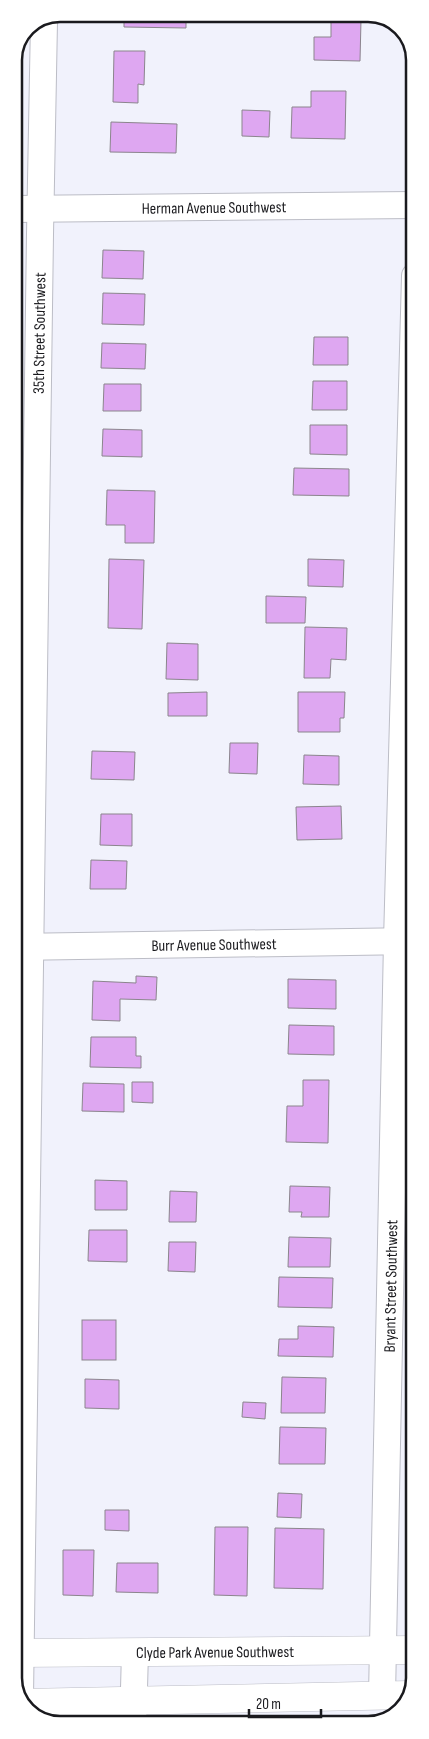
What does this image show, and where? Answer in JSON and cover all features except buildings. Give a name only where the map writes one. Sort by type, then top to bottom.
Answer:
[{"type":"main road","name":"Clyde Park Avenue Southwest","points":[[23,1653],[406,1650]]},
{"type":"main road","points":[[33,1704],[133,1713],[402,1695]]},
{"type":"street","name":"35th Street Southwest","points":[[23,906],[44,26]]},
{"type":"street","name":"Herman Avenue Southwest","points":[[23,209],[406,206]]},
{"type":"street","name":"Burr Avenue Southwest","points":[[23,947],[406,941]]},
{"type":"street","name":"Bryant Street Southwest","points":[[382,1696],[406,941]]},
{"type":"street","points":[[133,1713],[135,1652]]}]
